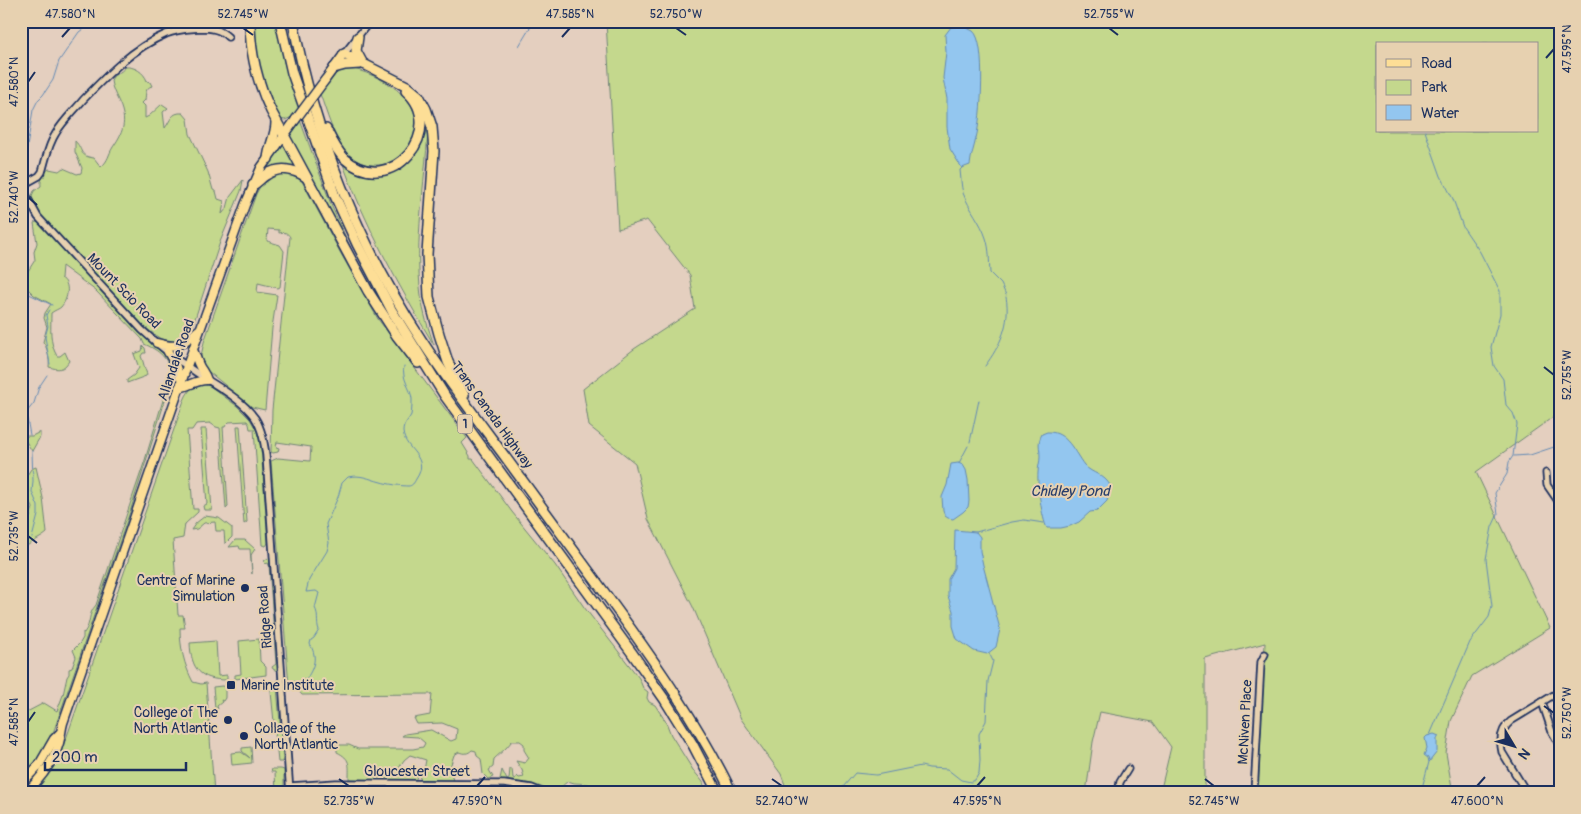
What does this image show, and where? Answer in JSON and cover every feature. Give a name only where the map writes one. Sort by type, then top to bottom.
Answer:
[{"type":"highway","points":[[250,21],[250,42],[256,74],[276,122],[381,312],[440,394],[444,396]]},
{"type":"highway","name":"Trans Canada Highway","points":[[280,21],[292,73],[322,161],[346,222],[392,311],[444,396],[632,652],[665,700],[693,745],[718,793]]},
{"type":"highway","name":"Trans Canada Highway","points":[[293,21],[312,102],[328,150],[344,192],[369,246],[396,297],[421,339],[636,636],[685,708],[732,793]]},
{"type":"highway","points":[[358,36],[356,51],[363,64]]},
{"type":"highway","points":[[344,54],[407,86],[418,96],[426,109],[432,127],[434,151],[427,254],[429,297],[448,362],[471,410]]},
{"type":"highway","points":[[334,68],[363,64]]},
{"type":"highway","points":[[312,102],[336,149],[343,157],[359,168],[385,170],[400,163],[409,155],[414,147],[422,124],[419,110],[410,94],[392,79]]},
{"type":"highway","points":[[268,159],[268,151],[275,137],[276,122]]},
{"type":"highway","points":[[253,185],[268,173],[278,170],[291,170],[306,177]]},
{"type":"main road","name":"Allandale Road","points":[[26,793],[48,763],[59,742],[60,734],[180,384],[253,185],[284,135],[344,54]]},
{"type":"main road","points":[[158,343],[179,346],[200,329]]},
{"type":"main road","points":[[168,352],[175,364],[180,384],[187,386],[198,380],[207,380],[192,350]]},
{"type":"main road","name":"Allandale Road","points":[[21,784],[39,765],[54,739],[60,734]]},
{"type":"street","name":"Allandale Road","points":[[344,54],[370,21]]},
{"type":"street","points":[[21,186],[39,176],[42,172],[53,137],[66,119],[104,78],[131,55],[165,34],[178,30],[216,29],[222,31],[228,37]]},
{"type":"street","name":"Mount Scio Road","points":[[21,186],[34,213],[137,325],[168,352],[246,408],[259,426],[263,440]]},
{"type":"street","name":"Ridge Road","points":[[263,440],[266,455],[290,793]]},
{"type":"street","points":[[1546,472],[1548,485],[1560,504]]},
{"type":"street","name":"McNiven Place","points":[[1254,793],[1261,662],[1265,654]]},
{"type":"street","points":[[1514,793],[1525,790],[1502,752],[1500,738],[1502,731],[1506,726],[1560,691]]},
{"type":"street","points":[[1542,702],[1552,732],[1560,746]]},
{"type":"street","points":[[1118,793],[1120,782],[1128,769]]},
{"type":"street","name":"Gloucester Street","points":[[290,786],[336,783],[504,784],[532,788],[543,793]]},
{"type":"green space","points":[[253,21],[276,21],[284,62],[299,107],[292,117],[285,120],[279,119],[277,116],[258,68]]},
{"type":"green space","points":[[606,21],[1560,21],[1560,412],[1476,472],[1550,628],[1472,676],[1451,721],[1446,753],[1453,793],[1258,793],[1265,643],[1205,659],[1205,793],[1160,793],[1171,747],[1153,722],[1100,712],[1093,742],[1086,793],[788,793],[781,774],[741,719],[693,607],[648,519],[635,463],[589,426],[583,389],[634,349],[695,309],[690,275],[647,220],[618,229]]},
{"type":"green space","points":[[125,67],[138,70],[152,86],[147,89],[145,100],[142,103],[145,106],[145,118],[162,104],[168,108],[163,112],[165,128],[176,114],[183,113],[188,119],[190,134],[208,172],[213,190],[216,191],[218,199],[224,201],[222,214],[227,208],[230,197],[243,180],[241,191],[220,242],[191,331],[189,336],[180,343],[167,343],[145,327],[50,226],[31,198],[34,191],[41,186],[43,176],[49,169],[59,171],[63,168],[77,174],[81,173],[82,168],[75,152],[75,141],[83,154],[94,158],[101,167],[106,162],[120,135],[124,119],[111,81],[113,76]]},
{"type":"green space","points":[[350,68],[374,76],[389,84],[403,95],[414,112],[415,134],[411,144],[395,160],[385,164],[373,165],[358,162],[342,147],[334,132],[320,94],[338,71]]},
{"type":"green space","points":[[426,119],[428,130],[419,234],[419,275],[423,309],[434,345],[383,254],[341,159],[371,174],[386,174],[403,165],[419,150],[424,136]]},
{"type":"green space","points":[[300,120],[332,207],[353,253],[385,311],[371,292],[290,138]]},
{"type":"green space","points":[[284,143],[298,169],[264,173],[273,157]]},
{"type":"green space","points":[[290,173],[300,178],[378,319],[467,438],[462,443],[470,459],[473,459],[512,512],[555,565],[584,607],[639,678],[643,688],[648,692],[647,698],[649,702],[655,705],[666,722],[671,735],[693,770],[703,782],[706,793],[602,793],[588,784],[568,781],[554,793],[535,785],[503,781],[500,779],[502,770],[507,780],[509,779],[510,769],[512,769],[513,778],[515,779],[517,776],[519,778],[524,777],[516,761],[525,763],[529,758],[524,750],[524,744],[520,741],[512,741],[494,759],[493,767],[489,770],[493,777],[488,779],[483,774],[481,759],[477,756],[476,751],[472,750],[467,753],[459,752],[454,755],[450,767],[453,781],[421,780],[419,776],[424,770],[426,760],[410,755],[399,768],[400,773],[414,773],[415,769],[418,770],[415,781],[349,779],[347,760],[337,752],[337,745],[349,745],[358,749],[413,749],[423,747],[425,743],[418,737],[402,736],[431,730],[451,741],[456,739],[457,729],[442,723],[417,724],[414,718],[430,715],[432,694],[302,695],[297,689],[289,686],[271,461],[278,458],[310,461],[311,447],[277,442],[278,452],[271,452],[272,410],[290,237],[287,233],[279,233],[279,230],[268,229],[267,241],[280,245],[284,251],[280,287],[258,283],[257,292],[277,295],[272,328],[265,410],[252,407],[204,368],[201,356],[204,342],[256,194],[269,177]]},
{"type":"green space","points":[[36,222],[145,337],[165,355],[172,365],[174,372],[130,512],[51,739],[35,765],[21,780],[21,715],[44,703],[57,711],[69,669],[72,668],[76,657],[73,650],[83,638],[83,632],[96,605],[145,460],[169,380],[167,378],[170,376],[169,365],[163,356],[144,344],[142,339],[96,291],[62,266],[61,278],[67,287],[67,296],[61,307],[51,313],[51,335],[54,351],[57,356],[65,352],[69,361],[60,368],[49,367],[48,353],[43,342],[47,327],[44,318],[45,313],[51,304],[34,295],[26,286],[28,271],[35,260],[34,252],[37,243],[34,223]]},
{"type":"green space","points":[[143,346],[146,353],[143,353],[141,356],[147,374],[127,383],[127,380],[139,368],[134,354],[142,351]]},
{"type":"green space","points":[[202,384],[210,386],[237,406],[250,419],[257,431],[261,447],[268,543],[266,546],[262,545],[254,429],[250,429],[247,421],[229,422],[223,427],[228,507],[226,509],[220,428],[210,423],[196,424],[192,430],[187,430],[193,509],[198,509],[198,512],[185,524],[183,538],[173,540],[178,615],[183,615],[185,628],[180,628],[183,656],[193,682],[206,683],[214,793],[32,793],[56,760],[66,739],[183,403],[193,387]]},
{"type":"green space","points":[[237,426],[240,426],[247,522],[244,524]]},
{"type":"green space","points":[[201,429],[206,429],[212,510],[204,510],[203,506],[207,504]]},
{"type":"green space","points":[[40,432],[40,437],[32,451],[25,440],[26,436],[32,436]]},
{"type":"green space","points":[[36,467],[43,498],[47,533],[21,551],[21,544],[25,539],[33,508],[31,503],[21,506],[21,476],[27,475],[31,469]]},
{"type":"green space","points":[[205,516],[219,518],[232,528],[232,537],[225,544],[224,531],[216,531],[215,522],[204,523],[197,529],[191,530]]},
{"type":"green space","points":[[235,540],[245,540],[255,549],[251,555],[252,574],[250,549],[240,549],[239,546],[229,547]]},
{"type":"green space","points":[[268,558],[270,560],[273,613],[275,615],[279,670],[277,671],[272,667],[276,664],[269,565],[268,563],[265,564],[264,561]]},
{"type":"green space","points":[[259,639],[260,661],[266,667],[266,675],[235,679],[235,675],[241,674],[239,641]]},
{"type":"green space","points":[[216,641],[218,676],[227,675],[227,680],[210,678],[204,675],[192,660],[190,643]]},
{"type":"green space","points":[[270,682],[275,682],[277,687],[282,762],[278,762]]},
{"type":"green space","points":[[213,687],[225,687],[225,698],[217,706],[218,709],[215,708]]},
{"type":"green space","points":[[251,747],[252,763],[232,765],[231,753],[241,752],[250,758],[242,751],[242,748]]},
{"type":"green space","points":[[272,769],[284,770],[284,793],[276,793],[275,772],[271,772]]},
{"type":"green space","points":[[355,786],[505,787],[530,793],[355,793]]},
{"type":"water","points":[[963,26],[973,31],[977,38],[980,50],[982,82],[978,129],[970,165],[962,168],[950,149],[947,127],[947,99],[943,78],[946,52],[945,35],[951,27]]},
{"type":"water","name":"Chidley Pond","points":[[1047,432],[1060,435],[1065,439],[1084,465],[1105,479],[1111,487],[1107,501],[1097,511],[1090,512],[1079,522],[1061,528],[1047,528],[1040,501],[1038,478],[1039,443],[1042,434]]},
{"type":"water","points":[[958,463],[963,465],[966,470],[969,501],[968,507],[953,519],[945,516],[942,497],[947,485],[951,464]]},
{"type":"water","points":[[955,530],[976,532],[980,537],[983,565],[1000,629],[996,647],[987,654],[974,651],[957,639],[953,626],[953,611],[948,596],[948,579],[954,568]]},
{"type":"water","points":[[1434,734],[1439,736],[1437,739],[1437,752],[1429,762],[1428,758],[1424,755],[1427,748],[1425,738]]},
{"type":"waterway","points":[[21,165],[25,159],[33,110],[38,100],[53,80],[59,61],[79,32],[94,21]]},
{"type":"waterway","points":[[529,21],[530,28]]},
{"type":"waterway","points":[[519,46],[534,21]]},
{"type":"waterway","points":[[1425,132],[1441,176],[1453,199],[1463,227],[1480,252],[1500,291],[1500,314],[1491,347],[1494,366],[1503,379],[1506,405],[1513,413],[1517,424],[1513,456],[1509,462],[1507,474],[1495,493],[1498,514],[1492,527],[1486,559],[1492,606],[1489,617],[1470,642],[1430,735]]},
{"type":"waterway","points":[[962,168],[960,170],[963,193],[986,238],[989,251],[990,273],[1001,284],[1006,295]]},
{"type":"waterway","points":[[27,293],[52,305]]},
{"type":"waterway","points":[[985,366],[1000,342],[1006,325],[1006,297]]},
{"type":"waterway","points":[[49,310],[46,315],[48,326],[45,337],[50,364]]},
{"type":"waterway","points":[[289,681],[300,682],[307,678],[312,669],[314,653],[310,644],[319,630],[315,608],[319,593],[316,591],[306,592],[309,580],[327,551],[329,543],[326,524],[342,483],[348,477],[357,476],[409,486],[414,483],[420,471],[419,459],[405,439],[403,432],[411,415],[412,403],[403,371],[404,366]]},
{"type":"waterway","points":[[30,435],[26,413],[34,403],[39,387],[47,375]]},
{"type":"waterway","points":[[970,442],[979,400]]},
{"type":"waterway","points":[[1514,456],[1530,455],[1560,445]]},
{"type":"waterway","points":[[959,463],[968,446]]},
{"type":"waterway","points":[[32,451],[32,492],[38,506],[38,515],[32,538]]},
{"type":"waterway","points":[[976,532],[1024,520],[1044,523]]},
{"type":"waterway","points":[[838,793],[855,773],[876,775],[921,766],[947,769],[961,780],[971,782],[975,780],[979,773],[979,734],[986,721],[988,681],[993,661],[989,653]]},
{"type":"waterway","points":[[1424,793],[1422,788],[1429,762]]},
{"type":"place","name":"Centre of Marine Simulation","points":[[245,588]]},
{"type":"place","name":"Marine Institute","points":[[231,685]]},
{"type":"place","name":"College of The North Atlantic","points":[[228,720]]},
{"type":"place","name":"Collage of the North Atlantic","points":[[244,736]]}]
